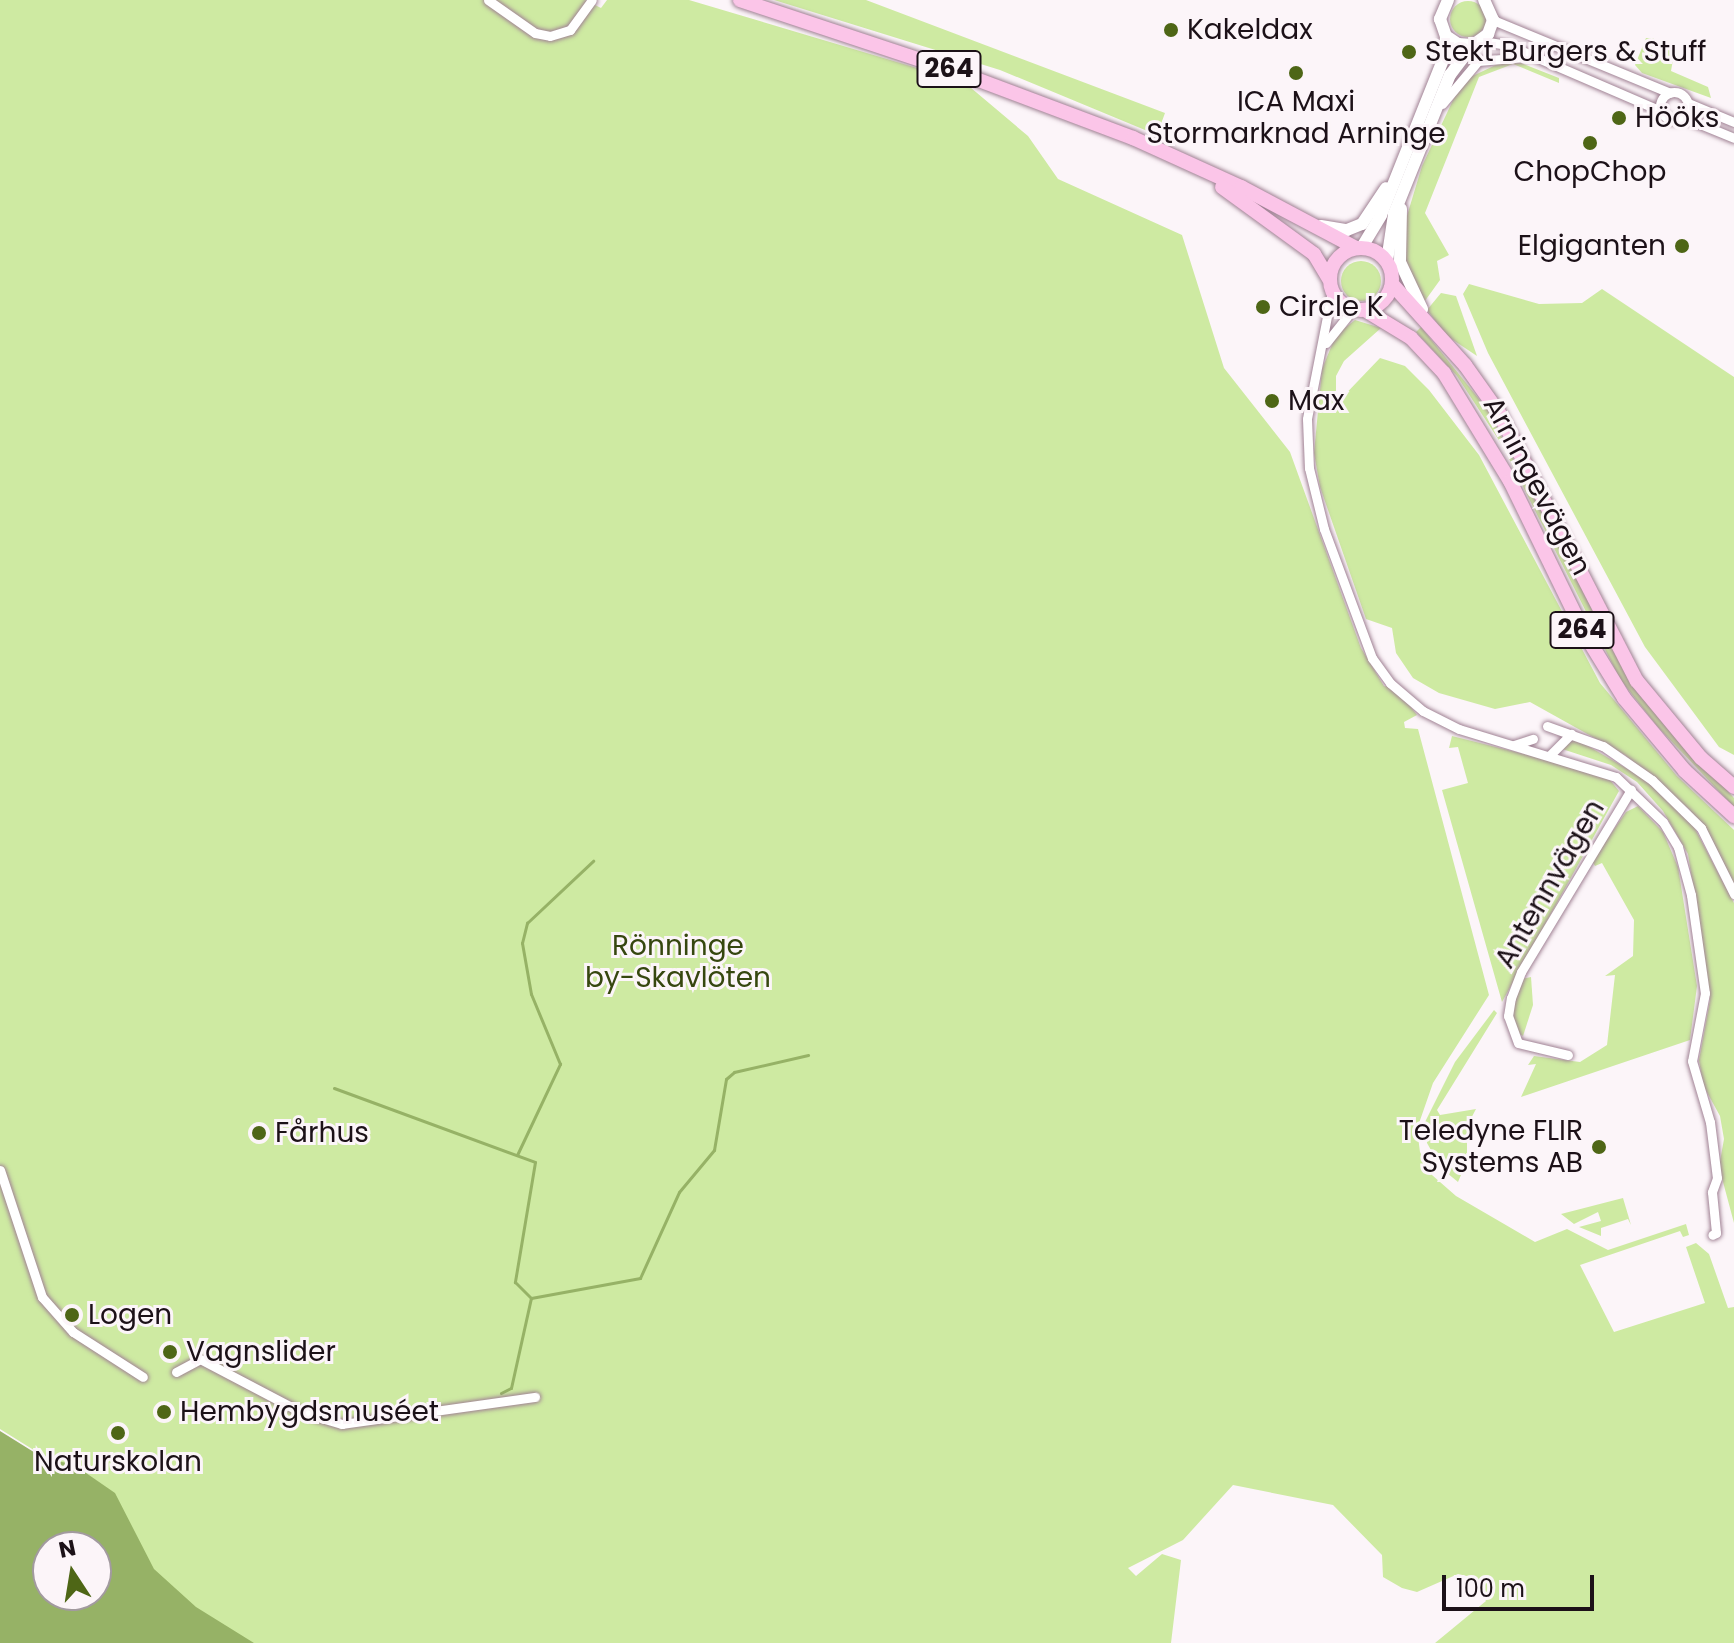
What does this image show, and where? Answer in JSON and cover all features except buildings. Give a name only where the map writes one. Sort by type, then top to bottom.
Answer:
[{"type":"main road","name":"264","points":[[740,0],[996,86],[1154,148],[1387,261],[1392,284]]},
{"type":"main road","name":"264","points":[[1154,148],[1275,223],[1314,254],[1330,285],[1359,310]]},
{"type":"main road","points":[[1330,285],[1337,258],[1359,247]]},
{"type":"main road","points":[[1359,310],[1382,302],[1392,284]]},
{"type":"main road","name":"Arningevägen","points":[[1392,284],[1465,365],[1512,436],[1630,669],[1701,758],[1734,787]]},
{"type":"main road","name":"Arningevägen","points":[[1359,310],[1411,338],[1444,373],[1510,481],[1583,631],[1624,698],[1685,771],[1734,816]]},
{"type":"street","points":[[488,0],[526,28],[550,36],[570,30],[592,0]]},
{"type":"street","points":[[1359,247],[1373,234],[1445,55],[1446,36],[1440,19],[1448,0]]},
{"type":"street","points":[[1487,1],[1493,20]]},
{"type":"street","points":[[1387,261],[1387,237],[1450,75],[1493,20]]},
{"type":"street","points":[[1493,20],[1670,93],[1683,95],[1688,103],[1734,122]]},
{"type":"street","points":[[1446,36],[1458,44],[1478,43],[1545,61],[1661,111],[1669,119],[1683,117],[1734,138]]},
{"type":"street","points":[[1435,113],[1478,61],[1500,55],[1545,61]]},
{"type":"street","points":[[1661,111],[1670,93]]},
{"type":"street","points":[[1683,117],[1688,103]]},
{"type":"street","points":[[1286,214],[1347,230],[1362,224],[1393,179]]},
{"type":"street","points":[[1401,198],[1399,244],[1406,281],[1414,299],[1465,365]]},
{"type":"street","name":"Antennvägen","points":[[1330,285],[1307,419],[1309,468],[1324,529],[1372,658],[1390,683],[1423,711],[1459,729],[1604,772],[1631,790],[1663,822],[1685,867],[1705,993],[1692,1061],[1710,1122],[1717,1178],[1712,1192],[1716,1233],[1712,1235]]},
{"type":"street","name":"Antennvägen","points":[[1320,353],[1359,310]]},
{"type":"street","points":[[1547,726],[1621,758],[1682,808],[1701,828],[1734,894]]},
{"type":"street","points":[[1550,755],[1571,734]]},
{"type":"street","points":[[1514,745],[1533,739]]},
{"type":"street","name":"Antennvägen","points":[[1568,1055],[1518,1043],[1508,1016],[1511,998],[1521,972],[1631,790]]},
{"type":"street","points":[[0,1170],[42,1297],[73,1332],[143,1377]]},
{"type":"street","points":[[176,1372],[200,1359],[301,1412],[342,1424],[535,1397]]},
{"type":"green space","name":"Rönninge by-Skavlöten","points":[[0,0],[585,0],[601,8],[607,0],[689,0],[964,82],[1028,136],[1058,179],[1182,235],[1224,368],[1290,452],[1361,648],[1384,686],[1397,689],[1417,715],[1404,722],[1405,728],[1418,729],[1489,995],[1433,1083],[1417,1129],[1420,1152],[1432,1175],[1456,1196],[1535,1242],[1567,1229],[1608,1250],[1686,1224],[1689,1235],[1683,1237],[1680,1231],[1580,1265],[1614,1332],[1705,1303],[1686,1247],[1696,1243],[1709,1254],[1728,1308],[1734,1307],[1734,1643],[1435,1643],[1486,1601],[1471,1577],[1458,1574],[1417,1592],[1402,1588],[1383,1577],[1382,1555],[1333,1505],[1233,1485],[1183,1540],[1128,1568],[1136,1576],[1162,1554],[1181,1560],[1171,1643],[237,1643],[162,1584],[97,1481],[53,1462],[0,1429]]},
{"type":"green space","points":[[774,0],[866,0],[1165,113],[1157,135],[1000,70]]},
{"type":"green space","points":[[1468,1],[1481,6],[1486,19],[1481,32],[1468,37],[1455,32],[1450,19],[1455,6]]},
{"type":"green space","points":[[1646,38],[1654,38],[1652,46],[1667,51],[1670,45],[1675,48],[1671,71],[1708,87],[1711,98],[1642,73],[1635,65]]},
{"type":"green space","points":[[1521,63],[1559,78],[1559,83],[1513,64],[1479,77],[1425,213],[1449,255],[1437,261],[1440,280],[1422,305],[1406,268],[1403,229],[1422,166],[1462,81],[1498,64]]},
{"type":"green space","points":[[1361,261],[1375,267],[1381,281],[1375,295],[1361,301],[1347,295],[1341,281],[1347,267]]},
{"type":"green space","points":[[1469,284],[1539,304],[1582,303],[1602,289],[1734,377],[1734,755],[1719,747],[1645,647],[1488,353],[1463,294]]},
{"type":"green space","points":[[1441,293],[1456,296],[1477,356],[1447,336],[1427,310]]},
{"type":"green space","points":[[1355,320],[1381,328],[1344,361],[1336,376],[1336,404],[1380,358],[1405,366],[1429,390],[1479,455],[1600,683],[1677,776],[1734,830],[1734,885],[1690,810],[1625,755],[1530,702],[1495,709],[1439,693],[1413,678],[1396,653],[1392,628],[1366,619],[1320,487],[1314,453],[1322,369],[1336,335]]},
{"type":"green space","points":[[1421,327],[1487,409],[1636,691],[1734,798],[1734,807],[1657,726],[1620,679],[1502,445],[1457,376],[1416,332]]},
{"type":"green space","points":[[1452,736],[1584,769],[1610,780],[1619,791],[1502,1002],[1442,790],[1468,783],[1458,747],[1449,748]]},
{"type":"green space","points":[[1576,739],[1643,778],[1693,825],[1734,903],[1734,1223],[1719,1167],[1724,1139],[1720,1116],[1703,1085],[1699,1060],[1710,1000],[1688,854],[1663,811],[1637,782],[1611,765],[1559,748]]},
{"type":"green space","points":[[1638,806],[1663,832],[1678,867],[1697,986],[1690,1040],[1521,1097],[1536,1064],[1528,1065],[1534,1056],[1580,1062],[1607,1045],[1615,975],[1605,976],[1633,956],[1634,920],[1602,863],[1595,866],[1592,861],[1626,812]]},
{"type":"green space","points":[[1531,977],[1533,1005],[1523,1036],[1516,1032],[1512,1013],[1522,979]]},
{"type":"green space","points":[[1494,1010],[1497,1013],[1437,1110],[1440,1115],[1476,1109],[1467,1126],[1467,1161],[1458,1182],[1441,1168],[1427,1143],[1425,1122],[1455,1062]]},
{"type":"green space","points":[[1623,1198],[1631,1225],[1628,1219],[1601,1228],[1601,1236],[1579,1227],[1601,1221],[1598,1212],[1574,1224],[1561,1214]]},
{"type":"shaded area","points":[[0,1431],[45,1459],[73,1464],[115,1493],[154,1569],[196,1607],[254,1643],[0,1643]]},
{"type":"waterway","points":[[517,1155],[560,1064],[531,994],[522,943],[527,923],[593,861]]},
{"type":"waterway","points":[[501,1393],[511,1388],[531,1298],[640,1278],[679,1192],[714,1150],[726,1079],[734,1072],[808,1055]]},
{"type":"waterway","points":[[334,1088],[535,1162],[515,1282],[531,1298]]},
{"type":"place","name":"Kakeldax","points":[[1171,30]]},
{"type":"place","name":"Stekt Burgers & Stuff","points":[[1409,52]]},
{"type":"place","name":"ICA Maxi Stormarknad Arninge","points":[[1296,73]]},
{"type":"place","name":"Hööks","points":[[1619,118]]},
{"type":"place","name":"ChopChop","points":[[1590,143]]},
{"type":"place","name":"Elgiganten","points":[[1682,246]]},
{"type":"place","name":"Circle K","points":[[1263,307]]},
{"type":"place","name":"Max","points":[[1272,401]]},
{"type":"place","name":"Fårhus","points":[[259,1133]]},
{"type":"place","name":"Teledyne FLIR Systems AB","points":[[1599,1147]]},
{"type":"place","name":"Logen","points":[[72,1315]]},
{"type":"place","name":"Vagnslider","points":[[170,1352]]},
{"type":"place","name":"Hembygdsmuséet","points":[[164,1412]]},
{"type":"place","name":"Naturskolan","points":[[118,1433]]}]
